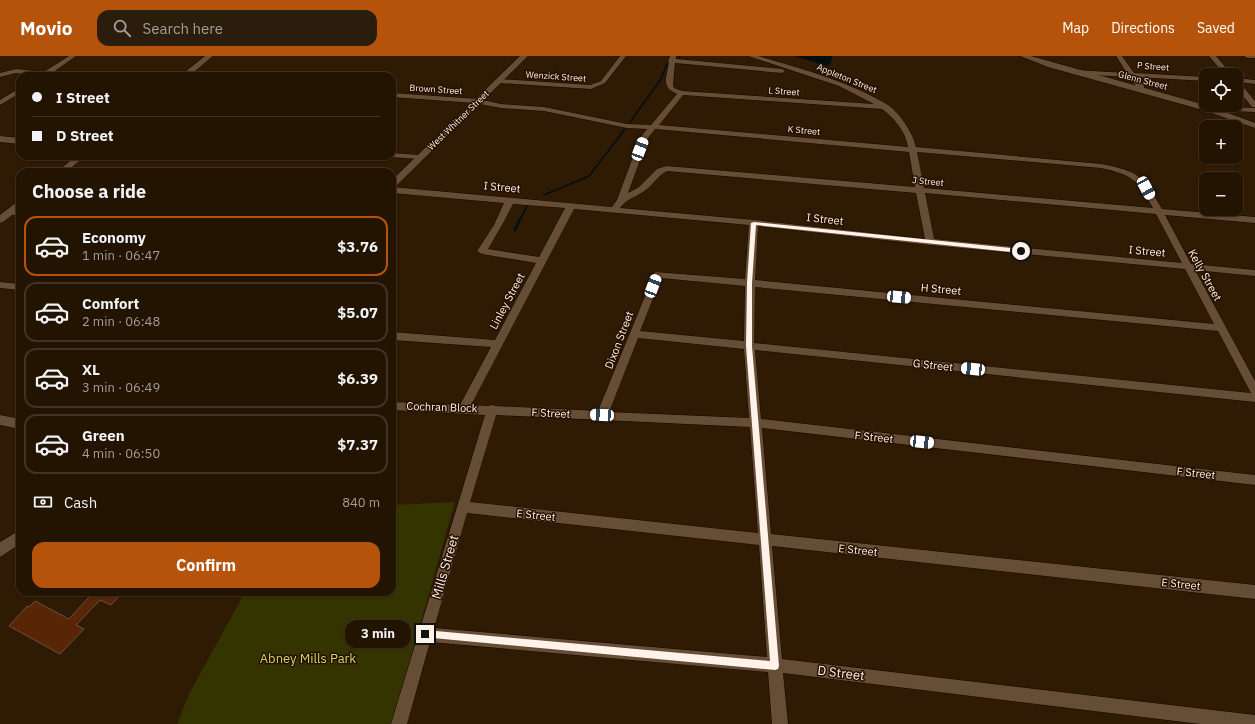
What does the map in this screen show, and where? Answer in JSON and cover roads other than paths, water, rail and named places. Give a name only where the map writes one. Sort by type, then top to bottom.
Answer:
[{"type":"street","points":[[48,72],[73,56]]},
{"type":"street","points":[[189,72],[209,56]]},
{"type":"street","name":"West Whitner Street","points":[[396,181],[524,56]]},
{"type":"street","name":"Wenzick Street","points":[[499,81],[591,87],[603,82],[623,56]]},
{"type":"street","name":"Appleton Street","points":[[751,56],[807,73],[869,96],[886,107],[906,129],[930,242]]},
{"type":"street","name":"Glenn Street","points":[[1024,56],[1074,72],[1199,106]]},
{"type":"street","points":[[1120,56],[1140,89]]},
{"type":"street","points":[[1212,56],[1222,68]]},
{"type":"street","points":[[1247,56],[1255,56]]},
{"type":"street","points":[[622,200],[644,138],[681,93],[671,89],[669,85],[672,59],[807,73]]},
{"type":"street","points":[[0,75],[9,72],[16,72]]},
{"type":"street","name":"P Street","points":[[1074,72],[1199,79]]},
{"type":"street","points":[[1243,81],[1255,82]]},
{"type":"street","points":[[1243,92],[1255,105]]},
{"type":"street","points":[[0,103],[16,93]]},
{"type":"street","name":"L Street","points":[[681,93],[886,107]]},
{"type":"street","name":"Brown Street","points":[[396,95],[478,102]]},
{"type":"street","name":"K Street","points":[[478,102],[501,106],[544,109],[627,126],[654,127],[1101,166],[1131,174]]},
{"type":"street","points":[[1243,110],[1255,110]]},
{"type":"street","name":"Glenn Street","points":[[1218,112],[1255,126]]},
{"type":"street","points":[[1224,114],[1255,115]]},
{"type":"street","points":[[0,139],[16,140]]},
{"type":"street","points":[[396,155],[420,157]]},
{"type":"street","points":[[66,168],[76,160]]},
{"type":"street","name":"J Street","points":[[615,210],[622,200],[642,189],[660,171],[666,168],[1255,220]]},
{"type":"street","name":"Kelly Street","points":[[1131,174],[1137,177],[1146,188],[1187,267],[1255,391]]},
{"type":"street","name":"I Street","points":[[396,190],[754,223],[930,242],[1255,273]]},
{"type":"street","points":[[510,200],[498,225],[482,251],[542,262]]},
{"type":"street","name":"Linley Street","points":[[464,408],[571,206]]},
{"type":"street","points":[[0,220],[16,207]]},
{"type":"street","points":[[10,212],[16,213]]},
{"type":"street","points":[[754,223],[750,283],[749,346],[754,423],[780,724]]},
{"type":"street","name":"H Street","points":[[658,274],[1221,328]]},
{"type":"street","name":"Dixon Street","points":[[602,415],[658,274]]},
{"type":"street","points":[[0,285],[16,287]]},
{"type":"street","name":"G Street","points":[[634,334],[1255,398]]},
{"type":"street","points":[[396,336],[498,344]]},
{"type":"street","name":"Cochran Block","points":[[396,406],[492,410]]},
{"type":"street","name":"F Street","points":[[492,410],[754,423],[1255,480]]},
{"type":"street","name":"Mills Street","points":[[399,724],[462,507],[492,410]]},
{"type":"street","points":[[0,420],[16,423]]},
{"type":"street","name":"E Street","points":[[462,507],[1255,592]]},
{"type":"street","points":[[0,550],[16,539]]},
{"type":"street","name":"D Street","points":[[425,634],[775,666],[1255,723]]},
{"type":"waterway","points":[[630,122],[661,79],[667,64]]},
{"type":"waterway","points":[[544,195],[589,176],[625,129]]},
{"type":"waterway","points":[[520,220],[527,206]]},
{"type":"waterway","points":[[515,230],[520,219]]},
{"type":"park label","name":"Abney Mills Park","points":[[308,658]]}]
